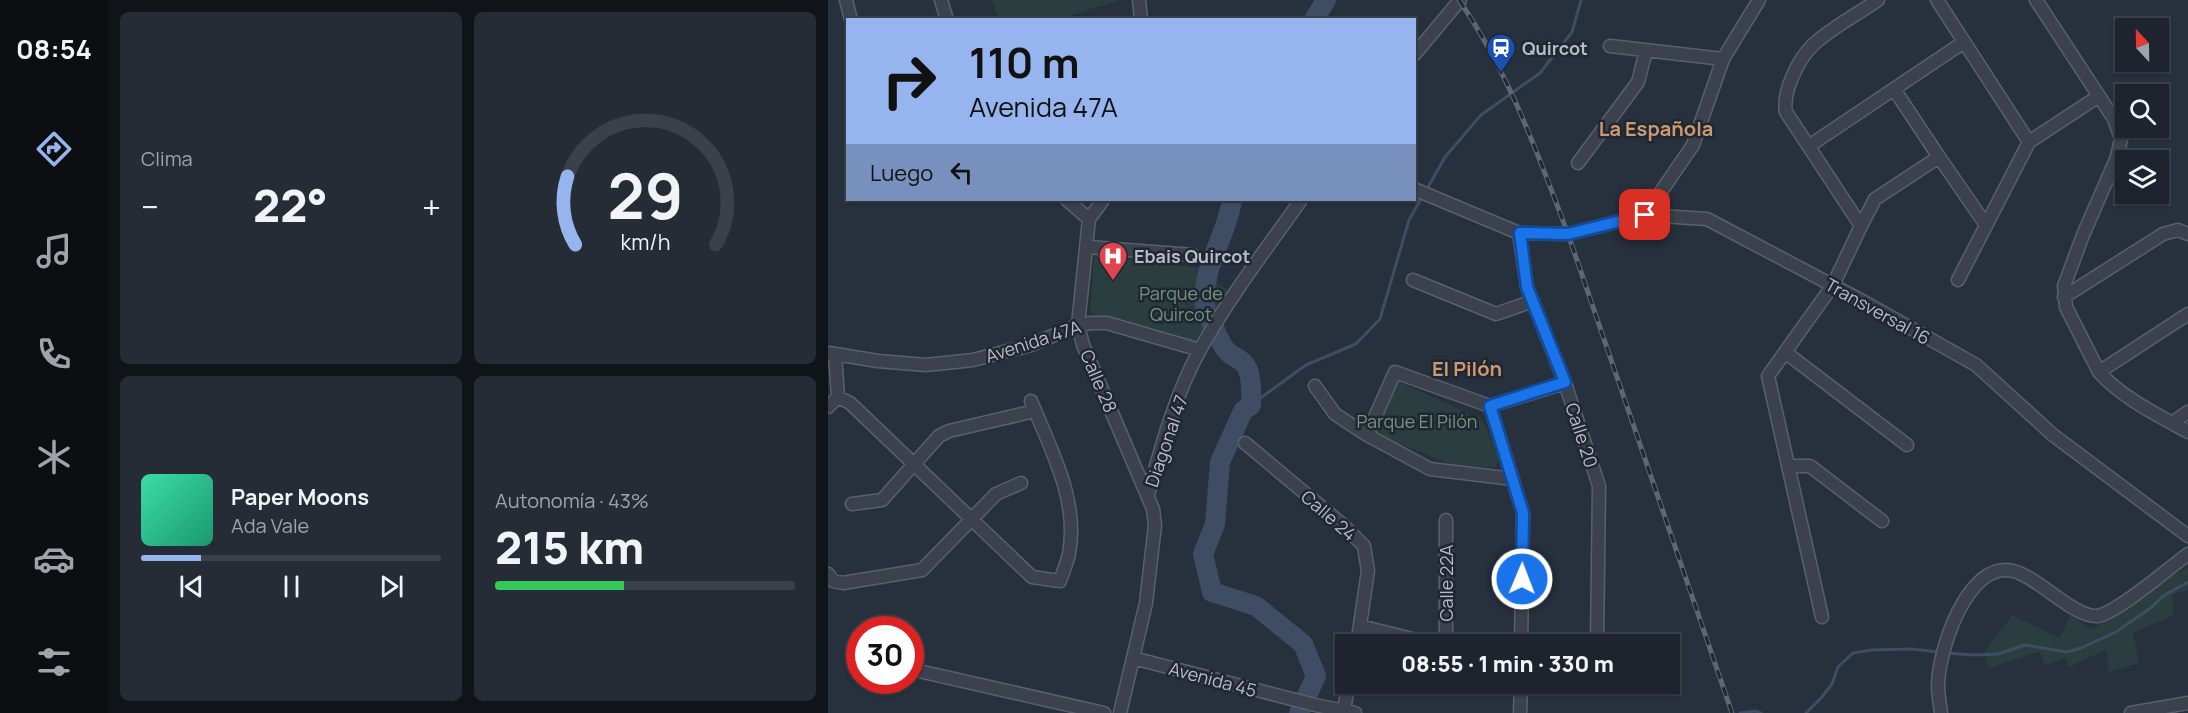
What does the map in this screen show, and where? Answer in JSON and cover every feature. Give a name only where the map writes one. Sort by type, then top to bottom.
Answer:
[{"type":"street","points":[[846,0],[850,18]]},
{"type":"street","points":[[941,0],[946,18]]},
{"type":"street","points":[[1139,0],[1141,18]]},
{"type":"street","points":[[1416,53],[1460,0]]},
{"type":"street","points":[[1645,215],[1693,145],[1723,59],[1759,0]]},
{"type":"street","points":[[1861,226],[1786,112],[1784,103],[1786,90],[1812,46],[1878,0]]},
{"type":"street","points":[[1937,0],[2029,142]]},
{"type":"street","points":[[2036,0],[2114,119],[2121,139],[2117,157],[2083,235],[2064,286],[2066,307],[2099,372],[2117,389],[2188,432]]},
{"type":"street","points":[[1809,146],[1964,42]]},
{"type":"street","points":[[1610,46],[1723,59]]},
{"type":"street","points":[[1578,163],[1638,82],[1646,51]]},
{"type":"street","points":[[1894,89],[1986,225]]},
{"type":"street","points":[[1958,280],[2029,142],[2099,96]]},
{"type":"street","points":[[1822,617],[1768,376],[1833,285],[1875,199],[1939,157]]},
{"type":"street","points":[[1416,189],[1520,233]]},
{"type":"street","points":[[1068,201],[1089,219],[1102,201]]},
{"type":"street","name":"Diagonal 47","points":[[1120,713],[1146,603],[1155,525],[1148,495],[1167,426],[1200,350],[1234,296],[1300,201]]},
{"type":"street","name":"Transversal 16","points":[[1520,233],[1568,234],[1645,215],[1707,219],[1833,285],[1976,365],[2053,435],[2188,536]]},
{"type":"street","name":"Calle 28","points":[[1089,219],[1088,247],[1078,325],[1083,345],[1148,495]]},
{"type":"street","points":[[2064,297],[2163,234],[2178,230],[2188,234]]},
{"type":"street","name":"Calle 20","points":[[1520,233],[1527,287],[1565,382],[1599,486],[1597,634]]},
{"type":"street","points":[[1088,247],[1193,255]]},
{"type":"street","points":[[1413,280],[1496,314],[1533,301]]},
{"type":"street","points":[[2099,372],[2188,314]]},
{"type":"street","name":"Avenida 47A","points":[[832,353],[878,361],[926,365],[973,360],[1032,345],[1090,322],[1107,323],[1200,350]]},
{"type":"street","points":[[1785,352],[1907,445]]},
{"type":"street","points":[[832,353],[838,397]]},
{"type":"street","points":[[1367,435],[1395,372],[1490,406],[1565,382]]},
{"type":"street","points":[[1316,386],[1335,414],[1367,435],[1430,469],[1513,479]]},
{"type":"street","points":[[828,407],[838,397]]},
{"type":"street","points":[[838,397],[850,403],[915,465],[971,518],[1032,577],[1060,581],[1069,554],[1072,522],[1067,489],[1033,406],[939,436],[915,465],[882,500],[852,504]]},
{"type":"street","points":[[1490,406],[1523,513],[1521,634]]},
{"type":"street","points":[[2172,423],[2188,412]]},
{"type":"street","name":"Calle 24","points":[[1245,443],[1343,525],[1364,546],[1368,571],[1359,634]]},
{"type":"street","points":[[1789,466],[1810,466],[1882,521]]},
{"type":"street","points":[[828,574],[833,581],[843,583],[922,570],[996,494],[1021,483]]},
{"type":"street","name":"Calle 22A","points":[[1446,520],[1446,634]]},
{"type":"street","points":[[1941,713],[1938,685],[1949,633],[1976,584],[1986,576],[2011,570],[2021,573],[2062,601],[2085,613],[2097,616],[2122,604],[2188,554]]},
{"type":"street","points":[[1360,626],[1392,634]]},
{"type":"street","name":"Avenida 45","points":[[1133,658],[1347,712]]},
{"type":"street","points":[[924,672],[1104,713]]},
{"type":"street","points":[[1347,712],[1348,694]]},
{"type":"street","points":[[1520,713],[1521,694]]},
{"type":"street","points":[[2132,713],[2188,703]]},
{"type":"green space","points":[[992,0],[1120,0],[1063,18],[999,18]]},
{"type":"green space","name":"Parque de Quircot","points":[[1094,255],[1217,270],[1217,283],[1229,291],[1200,350],[1090,313]]},
{"type":"green space","name":"Parque El Pilón","points":[[1397,381],[1483,420],[1500,459],[1495,468],[1450,464],[1374,433]]},
{"type":"green space","points":[[2188,567],[2188,590],[2172,595],[2174,615],[2133,633],[2139,663],[2109,672],[2106,650],[2068,667],[2066,658],[2045,665],[2039,652],[1989,668],[1984,653],[2012,615],[2059,638],[2071,615],[2091,630]]},
{"type":"waterway","points":[[1315,18],[1326,0]]},
{"type":"waterway","points":[[1427,189],[1445,157],[1481,115],[1540,73],[1572,32],[1581,0]]},
{"type":"waterway","points":[[1251,405],[1306,365],[1356,344],[1380,319],[1409,220],[1423,195]]},
{"type":"waterway","points":[[1232,201],[1210,265],[1205,306],[1225,348],[1242,361],[1247,368],[1251,381],[1251,405],[1243,411],[1220,462],[1215,524],[1203,554],[1212,592],[1256,606],[1303,644],[1316,676],[1299,713]]},
{"type":"waterway","points":[[1945,653],[1998,654],[2025,645],[2067,652],[2081,648],[2116,632],[2152,607],[2163,596],[2188,582]]},
{"type":"waterway","points":[[1806,713],[1832,684],[1838,667],[1853,653],[1912,649],[1939,652]]},
{"type":"waterway","points":[[1740,713],[1755,711],[1761,713]]},
{"type":"railway","points":[[1459,0],[1477,27],[1521,114],[1568,234],[1732,713]]},
{"type":"place","name":"Quircot","points":[[1501,74]]},
{"type":"place","name":"Ebais Quircot","points":[[1113,282]]},
{"type":"district","name":"La Española","points":[[1656,128]]},
{"type":"district","name":"El Pilón","points":[[1467,368]]},
{"type":"route","points":[[1522,579],[1523,513],[1490,406],[1565,382],[1527,287],[1520,233],[1568,234],[1645,215]]}]
